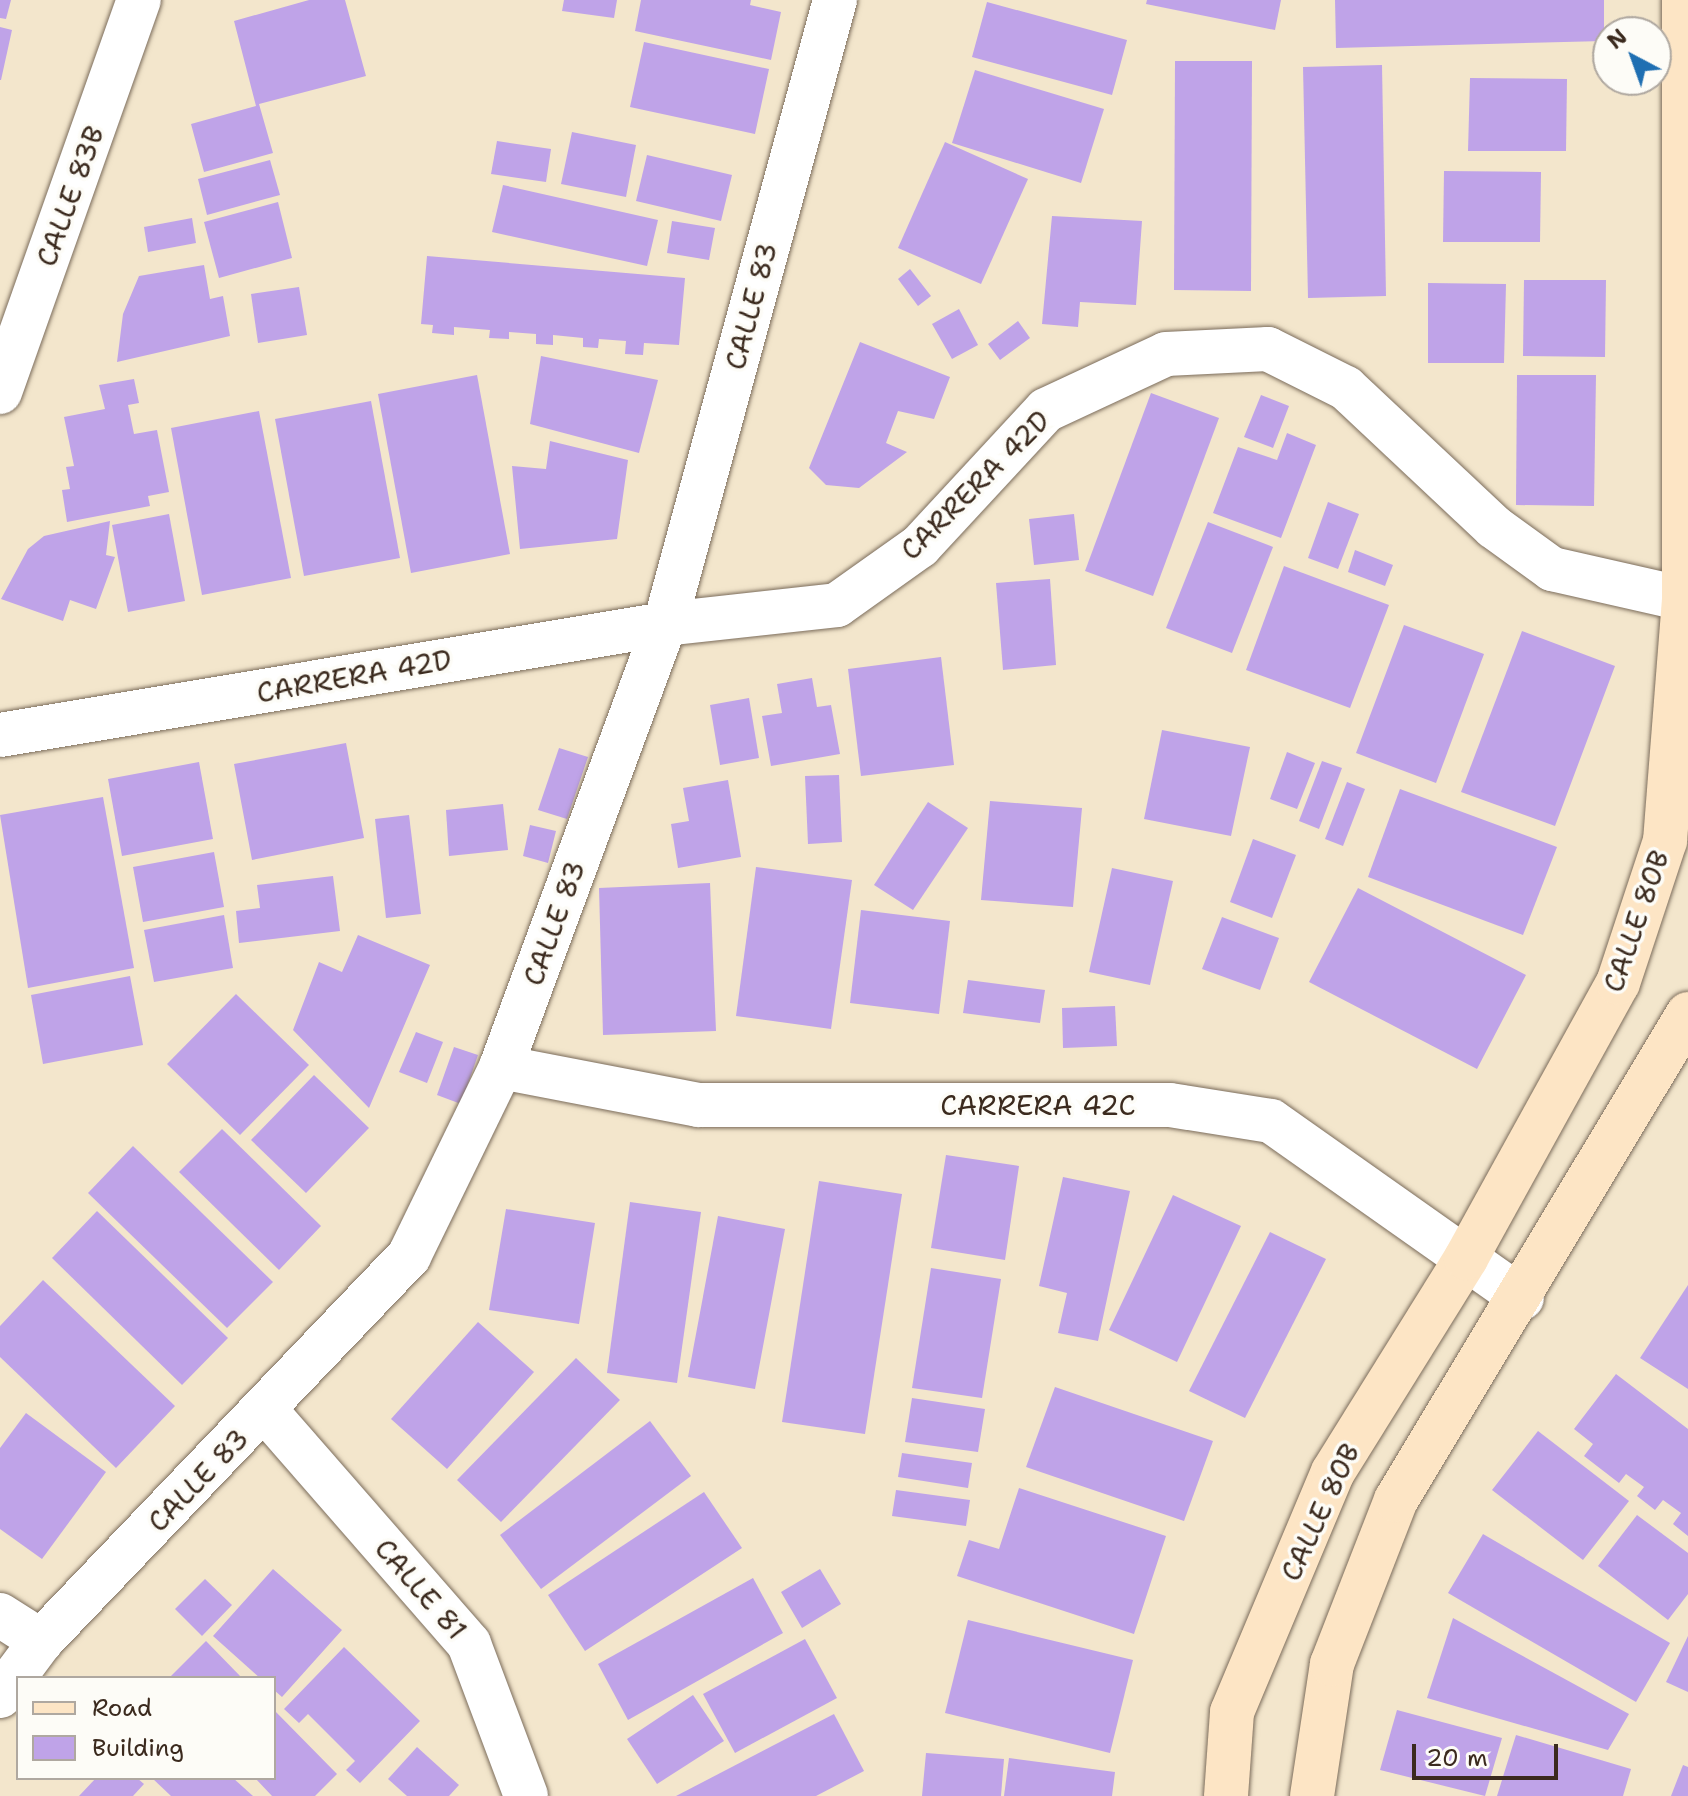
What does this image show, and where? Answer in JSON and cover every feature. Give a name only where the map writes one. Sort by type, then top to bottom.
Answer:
[{"type":"main road","name":"CALLE 80B","points":[[1226,1796],[1232,1712],[1333,1472],[1466,1258],[1618,983],[1665,841],[1686,600],[1684,0]]},
{"type":"main road","points":[[1312,1796],[1332,1664],[1396,1500],[1522,1298],[1688,1014]]},
{"type":"street","name":"CALLE 83B","points":[[0,392],[139,0]]},
{"type":"street","name":"CALLE 83","points":[[0,1696],[41,1641],[266,1411],[409,1256],[501,1067],[665,624],[835,0]]},
{"type":"street","name":"CARRERA 42D","points":[[0,735],[665,624],[837,605],[920,546],[1046,410],[1166,354],[1268,349],[1346,388],[1494,527],[1552,569],[1686,600]]},
{"type":"street","name":"CARRERA 42C","points":[[501,1067],[698,1105],[1170,1105],[1271,1121],[1522,1298]]},
{"type":"street","name":"CALLE 81","points":[[266,1411],[469,1644],[526,1796]]},
{"type":"street","points":[[0,1615],[41,1641]]},
{"type":"building","points":[[0,0],[11,0],[6,19],[0,18]]},
{"type":"building","points":[[309,0],[345,0],[366,76],[259,104],[273,153],[204,172],[191,124],[256,106],[234,21]]},
{"type":"building","points":[[564,0],[617,0],[614,18],[562,11]]},
{"type":"building","points":[[641,0],[751,0],[750,5],[781,12],[771,60],[635,31]]},
{"type":"building","points":[[1147,0],[1281,0],[1275,30],[1146,4]]},
{"type":"building","points":[[1335,0],[1604,0],[1604,16],[1592,16],[1592,41],[1336,48]]},
{"type":"building","points":[[987,2],[1127,40],[1112,95],[972,57]]},
{"type":"building","points":[[0,27],[12,30],[1,80],[0,80]]},
{"type":"building","points":[[644,42],[769,69],[755,134],[630,107]]},
{"type":"building","points":[[1175,61],[1252,61],[1251,291],[1174,290]]},
{"type":"building","points":[[1382,65],[1386,296],[1308,298],[1303,67]]},
{"type":"building","points":[[975,70],[1104,109],[1081,183],[952,143]]},
{"type":"building","points":[[1470,78],[1567,79],[1566,151],[1468,151]]},
{"type":"building","points":[[572,132],[636,145],[626,197],[561,184]]},
{"type":"building","points":[[497,141],[551,149],[546,182],[491,174]]},
{"type":"building","points":[[945,142],[1028,179],[981,284],[898,248]]},
{"type":"building","points":[[647,155],[732,175],[721,221],[636,201]]},
{"type":"building","points":[[270,160],[280,195],[207,215],[198,179]]},
{"type":"building","points":[[1444,171],[1541,172],[1540,242],[1443,242]]},
{"type":"building","points":[[503,185],[658,220],[647,266],[492,232]]},
{"type":"building","points":[[278,202],[292,258],[219,278],[204,222]]},
{"type":"building","points":[[1052,216],[1142,221],[1136,305],[1080,302],[1078,327],[1042,324]]},
{"type":"building","points":[[192,218],[196,243],[148,252],[144,227]]},
{"type":"building","points":[[672,221],[715,228],[709,260],[667,253]]},
{"type":"building","points":[[427,256],[685,278],[679,345],[644,343],[643,355],[625,354],[626,341],[599,339],[598,348],[583,347],[583,338],[553,335],[553,345],[536,344],[536,334],[509,332],[509,339],[489,338],[490,330],[454,327],[454,335],[432,333],[433,325],[421,324]]},
{"type":"building","points":[[204,265],[210,299],[223,296],[230,336],[117,362],[123,314],[139,276]]},
{"type":"building","points":[[910,269],[931,296],[918,306],[898,279]]},
{"type":"building","points":[[1524,280],[1606,280],[1605,357],[1523,356]]},
{"type":"building","points":[[1428,283],[1506,284],[1504,363],[1428,363]]},
{"type":"building","points":[[299,287],[307,335],[258,343],[251,294]]},
{"type":"building","points":[[959,309],[978,345],[952,359],[932,324]]},
{"type":"building","points":[[1018,321],[1030,338],[1000,360],[988,344]]},
{"type":"building","points":[[860,342],[950,377],[934,419],[898,411],[886,443],[907,452],[859,488],[826,485],[809,468]]},
{"type":"building","points":[[541,356],[658,380],[639,453],[530,424]]},
{"type":"building","points":[[477,375],[510,554],[411,573],[378,394]]},
{"type":"building","points":[[1517,375],[1596,375],[1594,506],[1516,505]]},
{"type":"building","points":[[134,379],[139,403],[128,405],[134,434],[157,430],[169,492],[148,496],[150,506],[67,522],[62,490],[70,489],[66,467],[74,466],[64,417],[105,409],[99,385]]},
{"type":"building","points":[[1151,393],[1219,418],[1153,596],[1085,571]]},
{"type":"building","points":[[1261,395],[1289,406],[1273,448],[1244,437]]},
{"type":"building","points":[[371,401],[400,558],[304,576],[275,419]]},
{"type":"building","points":[[259,411],[291,578],[202,595],[171,428]]},
{"type":"building","points":[[1287,433],[1316,445],[1281,538],[1213,513],[1238,447],[1277,460]]},
{"type":"building","points":[[550,441],[628,460],[617,539],[520,549],[512,466],[546,469]]},
{"type":"building","points":[[1328,502],[1359,514],[1338,569],[1308,558]]},
{"type":"building","points":[[169,514],[185,601],[128,612],[112,525]]},
{"type":"building","points":[[1074,514],[1079,560],[1034,565],[1029,519]]},
{"type":"building","points":[[110,521],[106,555],[115,557],[96,609],[70,600],[63,621],[1,599],[28,549],[44,536]]},
{"type":"building","points":[[1208,522],[1273,547],[1232,653],[1166,628]]},
{"type":"building","points":[[1355,550],[1393,565],[1385,586],[1348,572]]},
{"type":"building","points":[[1284,566],[1389,605],[1350,708],[1246,670]]},
{"type":"building","points":[[1050,579],[1056,665],[1003,670],[996,583]]},
{"type":"building","points":[[1404,625],[1484,654],[1436,783],[1356,753]]},
{"type":"building","points":[[1522,631],[1615,666],[1555,826],[1461,792]]},
{"type":"building","points":[[941,657],[954,765],[861,776],[848,669]]},
{"type":"building","points":[[812,678],[817,707],[831,705],[840,754],[771,766],[762,716],[782,713],[777,684]]},
{"type":"building","points":[[749,698],[759,758],[720,765],[710,705]]},
{"type":"building","points":[[1162,730],[1250,747],[1231,836],[1144,819]]},
{"type":"building","points":[[346,743],[364,838],[252,860],[234,764]]},
{"type":"building","points":[[559,748],[588,757],[567,819],[538,810]]},
{"type":"building","points":[[1287,752],[1315,763],[1297,809],[1270,799]]},
{"type":"building","points":[[1322,761],[1342,768],[1319,829],[1299,821]]},
{"type":"building","points":[[199,762],[213,839],[122,856],[108,779]]},
{"type":"building","points":[[839,775],[842,842],[808,844],[805,776]]},
{"type":"building","points":[[728,780],[741,857],[678,868],[671,824],[689,821],[683,788]]},
{"type":"building","points":[[1347,782],[1365,789],[1343,846],[1325,839]]},
{"type":"building","points":[[1400,789],[1557,847],[1523,935],[1368,877]]},
{"type":"building","points":[[103,797],[134,968],[28,988],[0,815]]},
{"type":"building","points":[[990,801],[1082,808],[1073,907],[981,900]]},
{"type":"building","points":[[928,802],[968,828],[913,910],[874,885]]},
{"type":"building","points":[[503,804],[508,850],[449,856],[446,810]]},
{"type":"building","points":[[409,815],[421,914],[386,918],[375,819]]},
{"type":"building","points":[[530,825],[556,831],[548,863],[523,856]]},
{"type":"building","points":[[1253,839],[1296,855],[1272,918],[1230,902]]},
{"type":"building","points":[[214,852],[224,907],[143,922],[133,867]]},
{"type":"building","points":[[756,867],[852,880],[831,1029],[736,1016]]},
{"type":"building","points":[[1112,868],[1173,881],[1150,985],[1089,972]]},
{"type":"building","points":[[333,876],[340,931],[239,943],[236,911],[260,908],[257,885]]},
{"type":"building","points":[[710,883],[716,1031],[603,1035],[599,888]]},
{"type":"building","points":[[1358,888],[1526,975],[1477,1069],[1309,982]]},
{"type":"building","points":[[861,910],[950,921],[939,1014],[850,1003]]},
{"type":"building","points":[[224,915],[233,968],[154,982],[144,930]]},
{"type":"building","points":[[1222,917],[1279,938],[1260,990],[1202,969]]},
{"type":"building","points":[[358,935],[430,965],[369,1108],[293,1030],[319,962],[342,972]]},
{"type":"building","points":[[130,976],[143,1045],[43,1064],[31,995]]},
{"type":"building","points":[[968,980],[1045,990],[1040,1023],[963,1013]]},
{"type":"building","points":[[236,994],[309,1065],[240,1135],[167,1064]]},
{"type":"building","points":[[1115,1006],[1117,1046],[1063,1048],[1062,1008]]},
{"type":"building","points":[[416,1032],[443,1042],[427,1083],[399,1072]]},
{"type":"building","points":[[454,1047],[478,1055],[461,1104],[437,1095]]},
{"type":"building","points":[[314,1075],[369,1128],[306,1193],[251,1140]]},
{"type":"building","points":[[222,1129],[321,1226],[279,1270],[179,1172]]},
{"type":"building","points":[[133,1146],[273,1282],[227,1328],[88,1193]]},
{"type":"building","points":[[946,1155],[1019,1166],[1005,1260],[931,1248]]},
{"type":"building","points":[[1063,1177],[1130,1191],[1098,1341],[1058,1333],[1067,1293],[1039,1286]]},
{"type":"building","points":[[819,1181],[902,1194],[865,1434],[782,1422]]},
{"type":"building","points":[[1173,1195],[1241,1226],[1177,1362],[1109,1330]]},
{"type":"building","points":[[630,1202],[701,1212],[677,1383],[607,1373]]},
{"type":"building","points":[[506,1209],[595,1223],[579,1324],[489,1310]]},
{"type":"building","points":[[97,1211],[228,1338],[182,1385],[52,1258]]},
{"type":"building","points":[[718,1216],[785,1229],[755,1389],[688,1377]]},
{"type":"building","points":[[1270,1232],[1326,1259],[1245,1418],[1189,1391]]},
{"type":"building","points":[[931,1268],[1001,1279],[982,1398],[912,1388]]},
{"type":"building","points":[[43,1280],[175,1406],[116,1468],[0,1357],[0,1326]]},
{"type":"building","points":[[1688,1285],[1688,1389],[1640,1358]]},
{"type":"building","points":[[478,1322],[534,1372],[447,1469],[391,1419]]},
{"type":"building","points":[[576,1358],[620,1400],[501,1522],[457,1480]]},
{"type":"building","points":[[1616,1374],[1688,1429],[1688,1536],[1673,1524],[1681,1513],[1663,1500],[1655,1510],[1637,1496],[1644,1487],[1626,1474],[1619,1483],[1584,1456],[1593,1444],[1574,1429]]},
{"type":"building","points":[[1055,1387],[1213,1441],[1184,1521],[1026,1467]]},
{"type":"building","points":[[912,1398],[985,1409],[978,1452],[905,1442]]},
{"type":"building","points":[[26,1413],[106,1472],[42,1559],[0,1529],[0,1448]]},
{"type":"building","points":[[650,1421],[691,1476],[541,1589],[500,1535]]},
{"type":"building","points":[[1538,1431],[1629,1501],[1583,1560],[1492,1490]]},
{"type":"building","points":[[902,1453],[972,1463],[968,1488],[898,1477]]},
{"type":"building","points":[[1019,1488],[1166,1536],[1134,1634],[957,1576],[969,1540],[999,1549]]},
{"type":"building","points":[[896,1490],[970,1500],[966,1526],[892,1516]]},
{"type":"building","points":[[704,1492],[742,1548],[585,1651],[548,1595]]},
{"type":"building","points":[[1637,1515],[1688,1553],[1688,1594],[1668,1620],[1598,1566]]},
{"type":"building","points":[[1483,1534],[1670,1643],[1636,1702],[1448,1593]]},
{"type":"building","points":[[273,1569],[342,1630],[282,1697],[276,1692],[276,1676],[258,1676],[213,1636]]},
{"type":"building","points":[[820,1569],[841,1604],[802,1628],[781,1592]]},
{"type":"building","points":[[753,1578],[783,1633],[628,1720],[598,1664]]},
{"type":"building","points":[[205,1579],[232,1605],[202,1636],[175,1609]]},
{"type":"building","points":[[1453,1618],[1629,1714],[1608,1750],[1427,1698]]},
{"type":"building","points":[[968,1620],[1133,1660],[1110,1753],[945,1713]]},
{"type":"building","points":[[1688,1636],[1688,1692],[1666,1682]]},
{"type":"building","points":[[805,1639],[837,1698],[735,1753],[703,1694]]},
{"type":"building","points":[[206,1641],[240,1676],[171,1676]]},
{"type":"building","points":[[344,1647],[420,1721],[360,1783],[346,1770],[355,1761],[308,1714],[299,1723],[284,1709]]},
{"type":"building","points":[[693,1695],[724,1741],[657,1784],[627,1739]]},
{"type":"building","points":[[1397,1710],[1502,1738],[1485,1796],[1380,1770]]},
{"type":"building","points":[[276,1712],[337,1774],[315,1796],[272,1796],[257,1780],[276,1780]]},
{"type":"building","points":[[834,1714],[864,1771],[816,1796],[676,1796]]},
{"type":"building","points":[[1516,1735],[1631,1769],[1623,1796],[1497,1796]]},
{"type":"building","points":[[417,1747],[459,1785],[449,1796],[407,1796],[388,1779]]},
{"type":"building","points":[[926,1753],[1004,1759],[1001,1796],[922,1796]]},
{"type":"building","points":[[1009,1758],[1115,1772],[1112,1796],[1004,1796]]},
{"type":"building","points":[[1683,1765],[1688,1767],[1688,1796],[1671,1796]]},
{"type":"building","points":[[94,1780],[139,1780],[144,1784],[133,1796],[79,1796]]},
{"type":"building","points":[[154,1780],[235,1780],[253,1796],[171,1796]]}]
